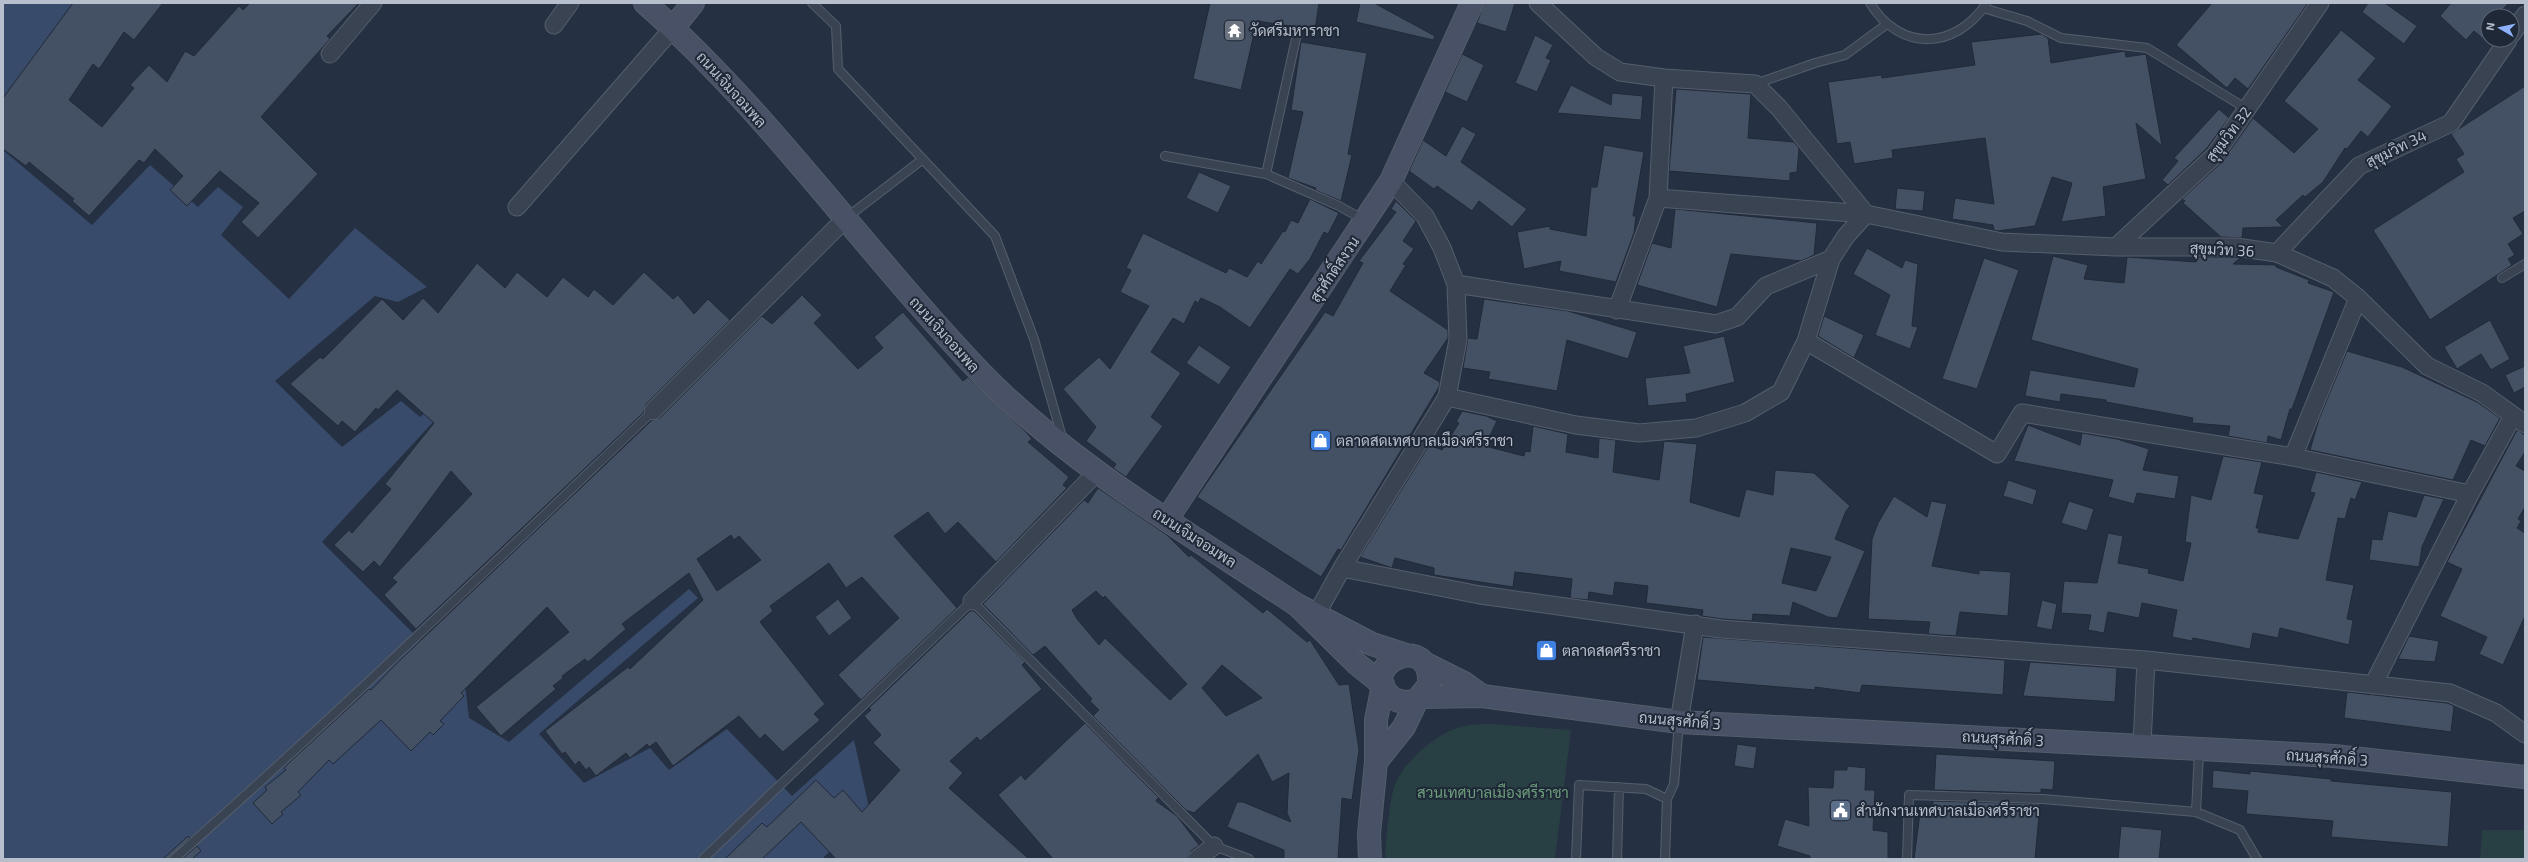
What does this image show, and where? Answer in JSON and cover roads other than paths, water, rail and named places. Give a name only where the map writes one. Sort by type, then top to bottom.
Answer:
[{"type":"main road","name":"ถนนเจิมจอมพล","points":[[645,3],[706,59],[846,218],[913,299],[981,373],[1026,415],[1096,473],[1297,605],[1372,644],[1415,659]]},
{"type":"main road","points":[[673,28],[693,3]]},
{"type":"main road","name":"สุรศักดิ์สงวน","points":[[1168,519],[1390,181],[1472,3]]},
{"type":"main road","name":"ถนนเจิมจอมพล","points":[[1297,605],[1348,656],[1383,685]]},
{"type":"main road","points":[[1348,656],[1358,673],[1377,723]]},
{"type":"main road","points":[[1376,762],[1404,727],[1418,699],[1429,685],[1428,670],[1415,659],[1395,658],[1388,663],[1382,677],[1386,692],[1398,701],[1405,702],[1418,699]]},
{"type":"main road","name":"ถนนสุรศักดิ์ 3","points":[[1415,659],[1464,683],[1482,696]]},
{"type":"main road","points":[[1370,859],[1368,834],[1376,762],[1377,723],[1383,685]]},
{"type":"main road","name":"ถนนสุรศักดิ์ 3","points":[[1418,699],[1482,696],[1679,722],[2334,756],[2525,777]]},
{"type":"street","points":[[330,54],[373,3]]},
{"type":"street","points":[[554,25],[570,3]]},
{"type":"street","points":[[1447,397],[1576,425],[1639,433],[1696,428],[1745,413],[1781,392],[1806,342],[1831,259],[1846,236],[1866,214],[1779,108],[1755,84],[1664,78],[1620,72],[1596,57],[1538,3]]},
{"type":"street","name":"สุขุมวิท 32","points":[[2116,247],[2215,155],[2320,3]]},
{"type":"street","points":[[517,207],[673,28]]},
{"type":"street","name":"สุขุมวิท 34","points":[[2277,253],[2359,166],[2451,123],[2503,48]]},
{"type":"street","points":[[1617,310],[1658,198],[1664,78]]},
{"type":"street","points":[[1316,615],[1342,568],[1447,397],[1458,340],[1456,284],[1442,248],[1425,216],[1390,181]]},
{"type":"street","name":"สุขุมวิท 36","points":[[1658,198],[1866,214],[2002,242],[2116,247],[2236,247],[2277,253],[2332,278],[2358,298],[2427,366],[2482,393],[2519,420]]},
{"type":"street","points":[[653,411],[846,218]]},
{"type":"street","points":[[1456,284],[1617,310],[1716,324],[1738,316],[1766,286],[1831,259]]},
{"type":"street","points":[[2293,457],[2358,298]]},
{"type":"street","points":[[1806,342],[1997,454],[2022,412],[2293,457],[2470,494]]},
{"type":"street","points":[[2373,685],[2470,494],[2519,420]]},
{"type":"street","points":[[972,601],[1096,473]]},
{"type":"street","points":[[1342,568],[1480,595],[1794,636],[2146,660],[2450,693],[2496,713],[2525,734]]},
{"type":"street","points":[[1679,722],[1695,624]]},
{"type":"street","points":[[2142,745],[2146,660]]},
{"type":"street","points":[[1197,859],[1214,846]]},
{"type":"lane","points":[[812,3],[836,26],[838,69],[995,236],[1034,339],[1060,434],[1096,473]]},
{"type":"lane","points":[[1870,3],[1881,19],[1898,33],[1919,39],[1940,39],[1960,31],[1976,18],[1985,5],[2027,21],[2061,38],[2147,48],[2248,109]]},
{"type":"lane","points":[[1755,84],[1815,63],[1845,55],[1887,24]]},
{"type":"lane","points":[[1266,174],[1297,34]]},
{"type":"lane","points":[[1165,156],[1266,174],[1339,206],[1365,221]]},
{"type":"lane","points":[[846,218],[923,159]]},
{"type":"lane","points":[[2502,278],[2525,264]]},
{"type":"lane","points":[[174,859],[285,760],[416,639],[653,411]]},
{"type":"lane","points":[[703,859],[972,601],[1214,846],[1249,859]]},
{"type":"lane","points":[[1666,859],[1666,800],[1674,784],[1679,722]]},
{"type":"lane","points":[[2196,812],[2199,749]]},
{"type":"lane","points":[[1576,859],[1579,785],[1646,789],[1666,800]]},
{"type":"lane","points":[[1616,859],[1619,787]]},
{"type":"lane","points":[[1907,859],[1909,795],[2044,799],[2196,812],[2240,830],[2257,859]]},
{"type":"water","points":[[3,3],[87,3],[3,106]]},
{"type":"water","points":[[3,150],[92,225],[150,165],[198,207],[218,187],[243,207],[221,235],[289,299],[355,228],[427,287],[398,302],[375,296],[275,381],[342,447],[401,401],[420,417],[442,397],[435,420],[322,542],[465,685],[469,718],[509,742],[689,589],[698,598],[539,734],[584,783],[650,748],[669,770],[727,729],[792,796],[854,740],[870,812],[822,859],[3,859]]},
{"type":"place","name":"วัดศรีมหาราชา","points":[[1235,30]]},
{"type":"place","name":"ตลาดสดเทศบาลเมืองศรีราชา","points":[[1321,440]]},
{"type":"place","name":"ตลาดสดศรีราชา","points":[[1547,650]]},
{"type":"place","name":"สำนักงานเทศบาลเมืองศรีราชา","points":[[1841,810]]},
{"type":"park label","name":"สวนเทศบาลเมืองศรีราชา","points":[[1493,792]]}]
